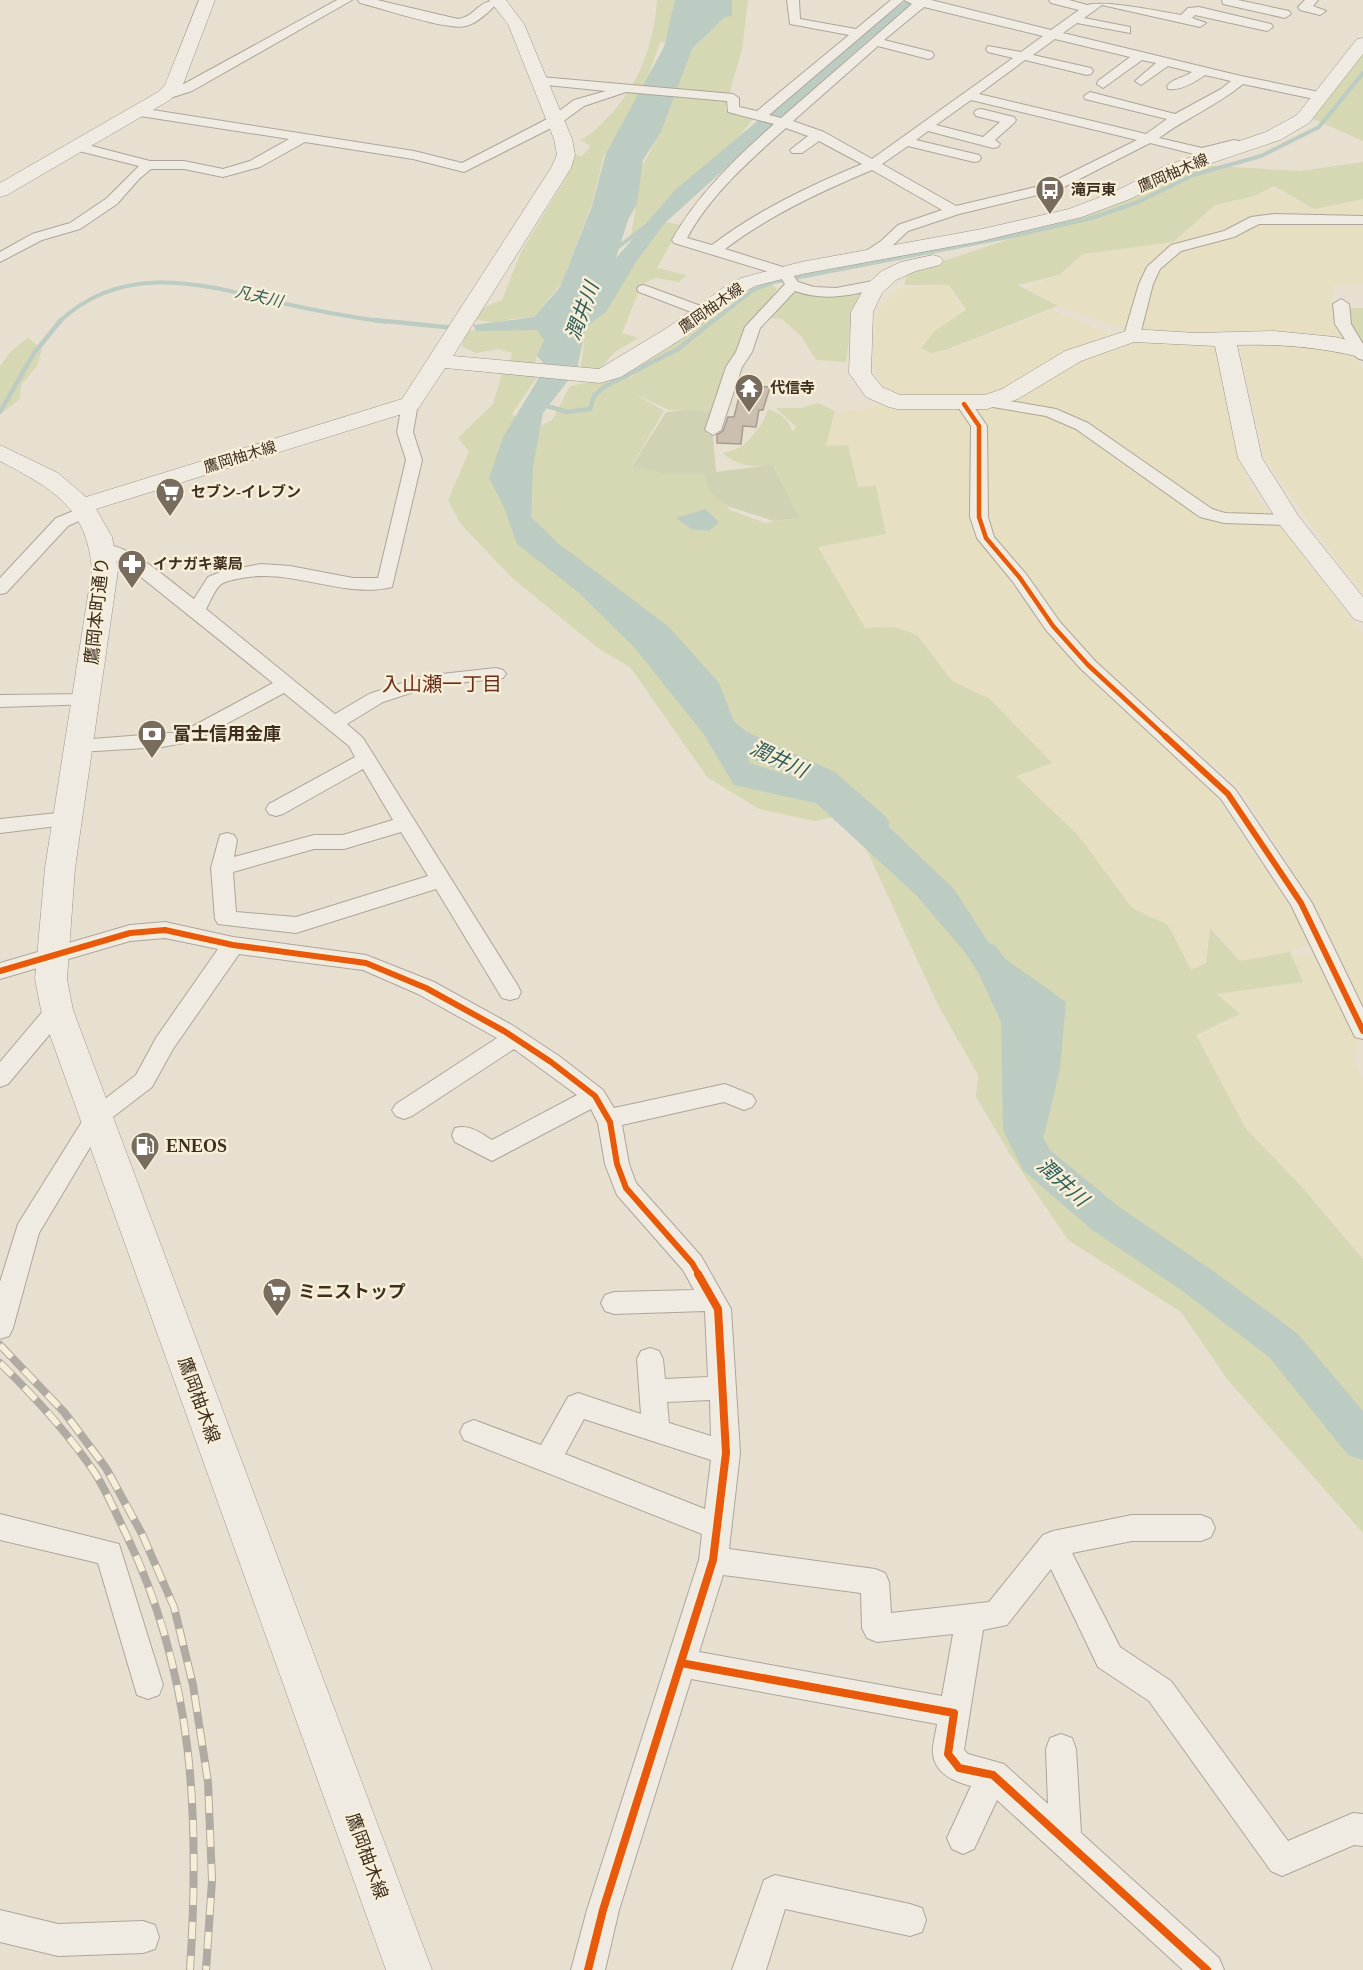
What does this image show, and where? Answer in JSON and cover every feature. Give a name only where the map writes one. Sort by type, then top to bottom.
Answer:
[{"type":"main road","points":[[0,191],[80,147],[164,96],[173,87],[207,0]]},
{"type":"main road","points":[[410,404],[561,168],[566,155],[556,120],[516,24],[507,10],[495,0]]},
{"type":"main road","name":"鷹岡柚木線","points":[[439,361],[595,377],[613,372],[748,282],[788,278],[867,255],[982,235],[1075,213],[1123,195],[1172,170],[1273,136],[1303,119],[1363,43]]},
{"type":"main road","points":[[982,235],[986,245],[982,249],[899,269],[886,276],[865,304],[860,329],[861,373],[874,392],[897,402],[976,403],[1010,394],[1073,356],[1132,335],[1225,341],[1274,338],[1335,344],[1362,352]]},
{"type":"main road","points":[[1225,341],[1250,458],[1289,520],[1363,614]]},
{"type":"main road","name":"鷹岡柚木線","points":[[84,508],[410,404]]},
{"type":"main road","name":"鷹岡本町通り","points":[[0,452],[50,478],[84,508],[100,537],[103,549],[105,570],[87,700],[67,819]]},
{"type":"main road","name":"鷹岡柚木線","points":[[67,819],[52,955],[51,979],[57,1010],[409,1970]]},
{"type":"street","points":[[164,96],[187,88],[346,0]]},
{"type":"street","points":[[364,0],[419,13],[452,24],[463,23],[495,0]]},
{"type":"street","points":[[793,0],[794,21],[856,33]]},
{"type":"street","points":[[761,115],[898,0]]},
{"type":"street","points":[[1054,0],[1096,3],[1200,23]]},
{"type":"street","points":[[1258,9],[1270,0]]},
{"type":"street","points":[[879,284],[834,294],[806,292],[788,278],[715,250],[679,240],[691,218],[714,191],[783,122],[919,1],[977,11],[1053,34],[1140,56],[1319,96]]},
{"type":"street","points":[[1227,1],[1285,14]]},
{"type":"street","points":[[715,250],[745,227],[812,190],[872,165],[1096,3]]},
{"type":"street","points":[[1184,20],[1192,11],[1199,10],[1267,27]]},
{"type":"street","points":[[1074,19],[1126,30]]},
{"type":"street","points":[[875,41],[928,55]]},
{"type":"street","points":[[992,49],[1088,71]]},
{"type":"street","points":[[1103,84],[1140,56]]},
{"type":"street","points":[[1141,81],[1165,62]]},
{"type":"street","points":[[1173,86],[1178,82],[1187,82],[1202,70]]},
{"type":"street","points":[[867,255],[886,244],[903,228],[954,211],[1053,187],[1156,134],[1177,118],[1226,92],[1241,80]]},
{"type":"street","points":[[541,81],[733,98],[733,109],[761,115],[819,135],[954,211]]},
{"type":"street","points":[[140,112],[300,139],[414,155],[464,168],[556,120],[586,100],[624,89]]},
{"type":"street","points":[[968,95],[1156,134],[1189,136]]},
{"type":"street","points":[[1090,96],[1177,118]]},
{"type":"street","points":[[926,126],[989,143],[1009,120],[954,106]]},
{"type":"street","points":[[1156,134],[1208,153],[1239,142],[1253,143]]},
{"type":"street","points":[[797,150],[819,135]]},
{"type":"street","points":[[80,147],[138,160],[147,165],[184,165],[223,173],[255,164],[300,139]]},
{"type":"street","points":[[905,141],[974,158]]},
{"type":"street","points":[[0,258],[37,237],[75,226],[112,201],[147,165]]},
{"type":"street","points":[[831,182],[848,189]]},
{"type":"street","points":[[1132,335],[1146,284],[1154,267],[1176,248],[1229,234],[1256,220],[1274,218],[1363,220]]},
{"type":"street","points":[[713,430],[734,367],[744,352],[753,327],[788,278]]},
{"type":"street","points":[[644,289],[704,312]]},
{"type":"street","points":[[1341,304],[1339,312],[1342,322],[1362,352]]},
{"type":"street","points":[[1289,520],[1224,518],[1206,513],[1082,426],[1050,412],[976,403],[979,426],[979,517],[986,538],[1020,578],[1053,626],[1088,664],[1228,794],[1301,903],[1363,1031]]},
{"type":"street","points":[[196,610],[214,581],[229,575],[261,569],[290,571],[352,583],[386,583],[414,460],[405,432],[410,404]]},
{"type":"street","points":[[1,585],[62,522],[84,508]]},
{"type":"street","points":[[103,549],[132,561],[196,610],[284,685],[356,742],[510,992]]},
{"type":"street","points":[[333,724],[376,698],[430,680],[496,674]]},
{"type":"street","points":[[79,746],[162,741],[187,737],[284,685]]},
{"type":"street","points":[[0,701],[87,700]]},
{"type":"street","points":[[276,809],[366,759]]},
{"type":"street","points":[[0,826],[67,819]]},
{"type":"street","points":[[222,868],[314,842],[344,842],[406,823]]},
{"type":"street","points":[[227,840],[222,868],[226,920],[297,925],[441,880]]},
{"type":"street","points":[[0,971],[130,933],[165,930],[233,945],[366,963],[426,988],[514,1038],[551,1062],[595,1096],[608,1119],[617,1164],[626,1188],[692,1263],[718,1309],[726,1453],[713,1560],[603,1910],[588,1970]]},
{"type":"street","points":[[0,1329],[27,1231],[96,1118],[144,1081],[164,1044],[233,945]]},
{"type":"street","points":[[0,1078],[57,1010]]},
{"type":"street","points":[[404,1110],[514,1038]]},
{"type":"street","points":[[608,1119],[725,1093],[744,1101]]},
{"type":"street","points":[[464,1136],[492,1152],[595,1096]]},
{"type":"street","points":[[614,1303],[713,1300]]},
{"type":"street","points":[[650,1359],[656,1430]]},
{"type":"street","points":[[653,1391],[721,1388]]},
{"type":"street","points":[[547,1460],[578,1405],[726,1453]]},
{"type":"street","points":[[474,1432],[718,1527]]},
{"type":"street","points":[[0,1527],[109,1553],[148,1685]]},
{"type":"street","points":[[713,1560],[875,1582],[877,1628],[997,1615],[1053,1544],[1132,1528],[1201,1528]]},
{"type":"street","points":[[1053,1544],[1109,1657],[1160,1691],[1282,1860],[1353,1829],[1363,1830]]},
{"type":"street","points":[[970,1618],[948,1754],[959,1768],[993,1775],[1208,1970]]},
{"type":"street","points":[[681,1663],[954,1713]]},
{"type":"street","points":[[1060,1749],[1065,1840]]},
{"type":"street","points":[[963,1838],[993,1775]]},
{"type":"street","points":[[749,1970],[775,1891],[910,1920]]},
{"type":"street","points":[[0,1926],[58,1940],[143,1937]]},
{"type":"shaded area","points":[[1265,186],[1314,209],[1363,198],[1363,284],[1333,286],[1332,313],[1352,344],[1127,330],[1058,306],[1026,288],[1059,275],[1083,254],[1173,242],[1215,205]]},
{"type":"shaded area","points":[[949,285],[957,303],[966,313],[934,332],[922,349],[939,353],[1052,310],[1126,341],[1212,345],[1219,351],[1233,433],[1250,487],[1363,633],[1363,1010],[1313,902],[1238,786],[1089,657],[989,530],[985,432],[971,399],[907,397],[883,388],[872,364],[876,311],[899,288]]},
{"type":"shaded area","points":[[1252,343],[1292,343],[1352,354],[1363,367],[1363,592],[1335,558],[1265,459],[1239,347]]},
{"type":"shaded area","points":[[883,405],[901,408],[960,409],[971,422],[975,533],[1077,667],[1214,794],[1314,942],[1290,952],[1240,961],[1210,925],[1206,963],[1191,970],[1168,925],[1132,908],[1078,835],[1015,776],[1051,763],[987,697],[952,681],[917,635],[895,627],[865,628],[818,546],[887,535],[876,486],[858,487],[826,446],[835,414]]},
{"type":"shaded area","points":[[1317,954],[1359,1039],[1354,1060],[1363,1078],[1363,1258],[1323,1209],[1246,1129],[1195,1035],[1241,1016],[1216,994],[1303,982],[1285,956]]},
{"type":"green space","points":[[657,0],[677,0],[665,42],[660,42],[639,102],[604,155],[592,204],[561,284],[534,317],[511,319],[498,323],[475,320],[483,308],[502,300],[521,252],[565,180],[575,155],[582,156],[591,146],[580,140],[591,133],[617,107],[635,79],[648,49]]},
{"type":"green space","points":[[730,0],[748,0],[742,49],[725,109],[755,117],[729,148],[629,248],[639,186],[638,174],[662,129],[691,50],[725,17]]},
{"type":"green space","points":[[1363,50],[1363,141],[1309,117]]},
{"type":"green space","points":[[1363,162],[1363,199],[1314,209],[1274,186],[1254,196],[1215,205],[1173,242],[1083,254],[1059,275],[1018,285],[1058,306],[945,350],[930,353],[921,348],[935,331],[966,310],[949,285],[904,285],[908,273],[1027,233],[1145,188],[1197,165],[1300,171]]},
{"type":"green space","points":[[666,222],[681,225],[657,268],[686,275],[679,282],[656,278],[642,284],[622,333],[638,338],[615,352],[598,371],[580,371],[586,327],[606,312],[631,267]]},
{"type":"green space","points":[[771,283],[777,289],[723,371],[725,379],[712,412],[669,410],[635,394],[664,411],[632,465],[674,474],[706,474],[719,499],[730,510],[765,523],[798,518],[774,466],[740,464],[723,453],[746,443],[761,424],[768,409],[784,418],[793,432],[796,427],[776,408],[801,408],[818,403],[835,411],[826,446],[848,445],[858,487],[876,486],[886,534],[818,547],[865,628],[895,627],[917,635],[952,681],[990,699],[1052,763],[1016,776],[1078,835],[1132,908],[1168,925],[1191,970],[1206,963],[1210,928],[1240,961],[1290,952],[1303,982],[1217,994],[1240,1014],[1196,1035],[1246,1129],[1302,1187],[1363,1259],[1363,1533],[1227,1379],[1181,1312],[1068,1240],[1010,1154],[976,1097],[978,1075],[938,1005],[850,814],[814,821],[759,809],[707,777],[630,667],[598,648],[511,577],[460,523],[448,500],[469,451],[458,438],[493,404],[502,373],[537,377],[512,414],[534,429],[552,420],[570,386],[603,379],[640,360],[628,382],[643,362],[749,293]]},
{"type":"green space","points":[[791,287],[866,289],[852,315],[846,362],[816,360],[801,336],[782,319],[762,317]]},
{"type":"green space","points":[[1349,308],[1363,308],[1363,350],[1348,323]]},
{"type":"green space","points":[[517,328],[537,330],[545,337],[534,365],[510,364],[512,353],[499,349],[476,353],[462,347],[466,331]]},
{"type":"green space","points":[[28,338],[42,349],[37,366],[21,385],[20,399],[0,414],[0,366],[11,351]]},
{"type":"green space","points":[[689,410],[712,412],[707,434],[713,435],[716,472],[773,465],[799,518],[774,521],[727,506],[710,492],[705,474],[668,474],[632,466],[666,412]]},
{"type":"water","points":[[675,0],[732,0],[732,16],[725,17],[692,49],[661,132],[643,160],[637,204],[628,220],[616,258],[675,190],[798,87],[814,69],[907,0],[916,0],[911,7],[871,38],[666,222],[638,259],[606,312],[586,327],[577,369],[543,413],[533,467],[531,517],[558,543],[669,627],[719,683],[750,763],[859,798],[954,889],[994,951],[1066,1002],[1060,1069],[1044,1136],[1004,1102],[1027,1016],[974,963],[917,896],[816,803],[734,785],[703,733],[634,647],[578,592],[517,544],[504,507],[489,478],[503,437],[546,366],[537,356],[544,340],[537,330],[476,331],[473,325],[534,317],[560,287],[592,206],[606,153],[664,47]]},
{"type":"water","points":[[705,509],[719,522],[709,531],[691,529],[676,518]]},
{"type":"building","name":"代信寺","points":[[742,385],[770,387],[763,410],[759,410],[756,427],[743,426],[741,444],[717,443],[717,435],[723,431],[728,417],[734,417]]},
{"type":"waterway","points":[[712,322],[753,290],[774,282],[1013,236],[1092,218],[1138,202],[1193,175],[1261,156],[1319,127],[1363,73]]},
{"type":"waterway","points":[[618,247],[646,226]]},
{"type":"waterway","name":"凡夫川","points":[[60,321],[84,303],[110,290],[138,284],[166,282],[224,290],[308,309],[386,322]]},
{"type":"waterway","name":"凡夫川","points":[[375,320],[455,328]]},
{"type":"waterway","points":[[544,405],[567,412],[590,409],[594,396],[604,387],[678,349],[714,320]]},
{"type":"waterway","name":"凡夫川","points":[[0,412],[34,353],[60,321]]},
{"type":"waterway","name":"潤井川","points":[[704,713],[736,739],[824,779],[874,823]]},
{"type":"waterway","name":"潤井川","points":[[983,954],[994,969],[1019,1022],[1021,1130],[1036,1160],[1105,1218],[1195,1279],[1283,1345],[1363,1442]]},
{"type":"railway","points":[[0,1345],[64,1412],[106,1468],[142,1534],[174,1607],[193,1685],[208,1782],[212,1880],[206,1970]]},
{"type":"railway","points":[[0,1363],[62,1430],[85,1458],[99,1480],[149,1587],[166,1640],[179,1693],[192,1802],[194,1857],[190,1970]]},
{"type":"cycle path","points":[[964,404],[979,426],[979,517],[986,538],[1020,578],[1053,626],[1088,665],[1228,794],[1301,903],[1363,1031]]},
{"type":"cycle path","points":[[0,971],[130,933],[165,930],[233,945],[366,963],[426,988],[504,1031],[551,1062],[595,1096],[610,1122],[617,1164],[626,1188],[692,1263],[718,1309],[726,1453],[713,1560],[603,1910],[588,1970]]},
{"type":"cycle path","points":[[681,1663],[954,1713],[948,1754],[959,1768],[993,1775],[1207,1970]]},
{"type":"place","name":"滝戸東","points":[[1050,216]]},
{"type":"place","name":"代信寺","points":[[749,414]]},
{"type":"place","name":"セブン-イレブン","points":[[170,518]]},
{"type":"place","name":"イナガキ薬局","points":[[132,590]]},
{"type":"place","name":"富士信用金庫","points":[[152,760]]},
{"type":"place","name":"ENEOS","points":[[145,1172]]},
{"type":"place","name":"ミニストップ","points":[[277,1318]]},
{"type":"district","name":"入山瀬一丁目","points":[[442,684]]}]
